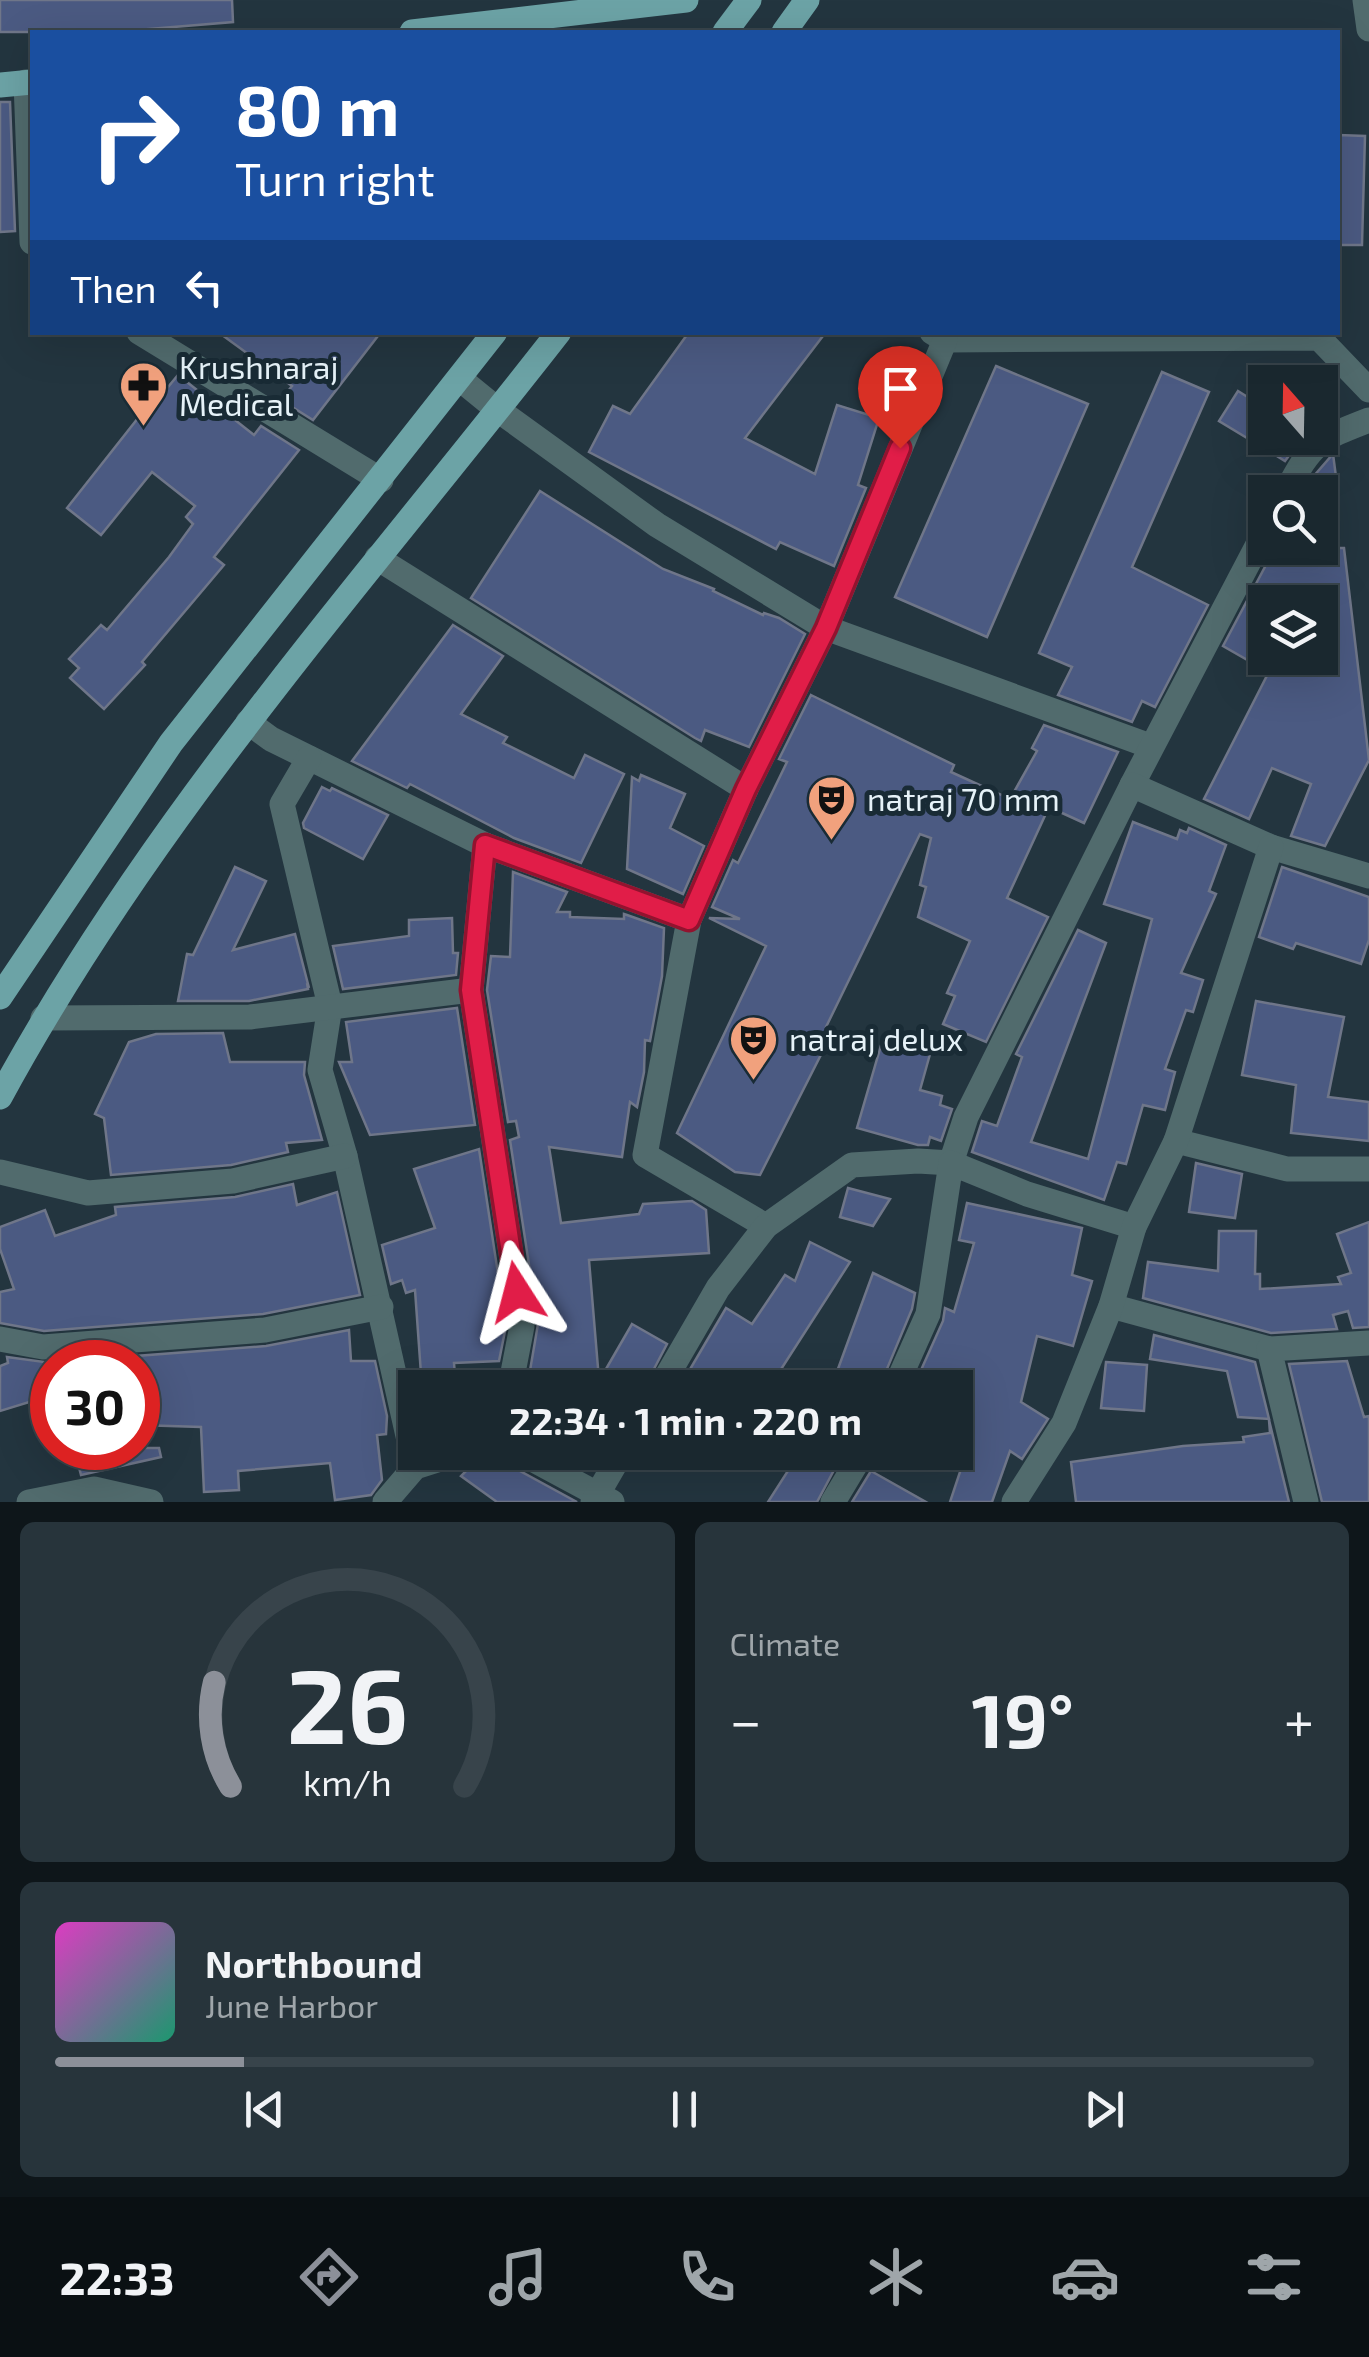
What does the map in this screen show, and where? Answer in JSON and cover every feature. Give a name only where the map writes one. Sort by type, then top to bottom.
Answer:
[{"type":"main road","points":[[447,30],[570,23],[686,0]]},
{"type":"main road","points":[[726,30],[749,0]]},
{"type":"main road","points":[[785,30],[807,0]]},
{"type":"main road","points":[[0,996],[171,743],[493,335]]},
{"type":"main road","points":[[0,1096],[107,915],[248,722],[557,335]]},
{"type":"street","points":[[1365,0],[1369,29]]},
{"type":"street","points":[[20,83],[30,216]]},
{"type":"street","points":[[144,335],[382,480]]},
{"type":"street","points":[[766,1226],[644,1155],[689,920],[746,789],[826,628],[938,336],[1319,338],[1369,390]]},
{"type":"street","points":[[460,378],[657,525],[826,628],[1150,746]]},
{"type":"street","points":[[1296,475],[1324,437],[1369,420]]},
{"type":"street","points":[[377,558],[746,789]]},
{"type":"street","points":[[903,1370],[928,1314],[951,1164],[966,1117],[1150,746],[1248,563]]},
{"type":"street","points":[[248,722],[309,758],[485,845],[689,920]]},
{"type":"street","points":[[309,758],[282,804],[330,1006],[320,1070],[345,1156],[398,1389]]},
{"type":"street","points":[[1132,785],[1271,847],[1369,876]]},
{"type":"street","points":[[485,845],[471,990],[522,1326],[513,1370]]},
{"type":"street","points":[[1014,1502],[1064,1422],[1111,1306],[1134,1228],[1176,1141],[1271,847]]},
{"type":"street","points":[[43,1018],[250,1017],[471,990]]},
{"type":"street","points":[[1176,1141],[1287,1168],[1369,1169]]},
{"type":"street","points":[[0,1172],[88,1193],[234,1180],[345,1156]]},
{"type":"street","points":[[670,1370],[718,1288],[766,1226],[852,1165],[918,1161],[951,1164],[1027,1194],[1134,1228]]},
{"type":"street","points":[[1111,1306],[1269,1349],[1369,1343]]},
{"type":"street","points":[[0,1339],[43,1347],[265,1330],[380,1307]]},
{"type":"street","points":[[1269,1349],[1306,1502]]},
{"type":"street","points":[[385,1502],[412,1470]]},
{"type":"street","points":[[550,1470],[601,1500],[614,1470]]},
{"type":"street","points":[[833,1502],[852,1470]]},
{"type":"street","points":[[29,1502],[94,1489],[151,1502]]},
{"type":"building","points":[[0,0],[232,0],[233,22],[137,30],[0,32]]},
{"type":"building","points":[[0,102],[10,102],[15,231],[0,232]]},
{"type":"building","points":[[1340,135],[1365,136],[1362,245],[1340,245]]},
{"type":"building","points":[[222,335],[379,335],[313,420],[281,400],[292,386]]},
{"type":"building","points":[[687,335],[824,335],[745,438],[815,474],[837,405],[879,418],[858,485],[866,488],[834,566],[780,542],[776,549],[589,452],[613,406],[630,414]]},
{"type":"building","points":[[996,366],[1088,404],[987,637],[895,597]]},
{"type":"building","points":[[1162,372],[1209,392],[1132,567],[1208,605],[1155,707],[1142,701],[1132,722],[1058,695],[1072,667],[1039,653]]},
{"type":"building","points":[[178,375],[254,435],[261,426],[299,450],[214,557],[224,565],[142,662],[145,665],[104,709],[70,678],[79,668],[69,659],[101,625],[107,630],[169,557],[193,524],[186,517],[195,506],[152,472],[101,535],[67,508],[146,408],[149,410]]},
{"type":"building","points":[[1238,391],[1248,397],[1248,439],[1219,421]]},
{"type":"building","points":[[1332,455],[1333,455],[1336,475],[1315,475]]},
{"type":"building","points":[[540,491],[663,569],[714,589],[763,615],[779,618],[805,634],[749,747],[705,730],[701,741],[695,738],[471,598]]},
{"type":"building","points":[[1338,548],[1344,548],[1369,760],[1325,846],[1291,836],[1311,784],[1272,768],[1249,819],[1204,799],[1267,675],[1338,675],[1338,585],[1255,585],[1266,565],[1338,565]]},
{"type":"building","points":[[1248,599],[1248,660],[1223,646]]},
{"type":"building","points":[[453,625],[503,656],[461,714],[507,737],[503,743],[574,778],[585,755],[624,774],[581,863],[514,838],[410,784],[407,788],[352,761]]},
{"type":"building","points":[[811,695],[954,765],[951,772],[1010,799],[1037,751],[1032,748],[1044,725],[1118,752],[1084,823],[1049,807],[1007,898],[1048,917],[986,1042],[943,1024],[955,996],[947,993],[970,941],[918,917],[926,887],[920,885],[931,838],[920,834],[826,1027],[833,1031],[760,1175],[735,1172],[677,1133],[766,946],[709,918],[740,919],[712,907],[787,762],[779,759]]},
{"type":"building","points":[[641,775],[685,794],[670,828],[704,846],[683,894],[627,869],[632,777],[639,781]]},
{"type":"building","points":[[322,787],[388,815],[363,859],[304,828]]},
{"type":"building","points":[[1133,822],[1177,839],[1180,830],[1187,833],[1189,828],[1226,845],[1209,891],[1216,894],[1181,973],[1203,980],[1193,1012],[1186,1010],[1165,1069],[1175,1072],[1165,1110],[1143,1105],[1126,1164],[1117,1162],[1104,1200],[972,1152],[982,1121],[997,1126],[1022,1057],[1016,1054],[1078,930],[1106,943],[1031,1142],[1088,1159],[1152,919],[1104,904]]},
{"type":"building","points":[[235,867],[266,881],[233,950],[295,934],[309,988],[307,983],[308,989],[249,1001],[178,1001],[187,954],[193,955]]},
{"type":"building","points":[[1282,867],[1369,897],[1369,940],[1361,964],[1296,943],[1293,949],[1259,937]]},
{"type":"building","points":[[513,872],[567,892],[557,912],[570,912],[570,917],[624,919],[624,914],[664,928],[662,976],[650,1041],[645,1040],[637,1107],[630,1102],[622,1157],[549,1147],[561,1223],[639,1214],[643,1204],[692,1201],[706,1210],[709,1253],[589,1260],[598,1370],[530,1370],[538,1324],[510,1140],[519,1137],[516,1121],[508,1122],[487,990],[491,956],[510,957]]},
{"type":"building","points":[[452,918],[453,953],[458,953],[456,975],[343,989],[333,946],[409,936],[409,920]]},
{"type":"building","points":[[1256,1001],[1344,1017],[1328,1097],[1369,1102],[1369,1141],[1291,1133],[1296,1085],[1242,1075]]},
{"type":"building","points":[[457,1008],[475,1125],[370,1135],[339,1062],[352,1062],[346,1022]]},
{"type":"building","points":[[223,1033],[230,1062],[305,1062],[304,1075],[322,1140],[286,1143],[288,1152],[231,1165],[111,1175],[104,1118],[95,1114],[129,1042],[156,1034]]},
{"type":"building","points":[[884,1035],[932,1047],[920,1090],[942,1096],[940,1105],[952,1109],[941,1141],[930,1137],[928,1145],[918,1145],[857,1128]]},
{"type":"building","points":[[479,1149],[506,1326],[499,1361],[454,1363],[455,1370],[421,1370],[415,1290],[406,1293],[402,1280],[391,1284],[382,1245],[435,1228],[414,1169]]},
{"type":"building","points":[[1196,1163],[1242,1174],[1235,1218],[1189,1212]]},
{"type":"building","points":[[293,1184],[297,1205],[337,1192],[360,1295],[263,1314],[44,1331],[0,1323],[0,1292],[14,1289],[0,1249],[0,1227],[45,1210],[55,1236],[116,1215],[115,1207],[235,1197]]},
{"type":"building","points":[[848,1188],[890,1199],[873,1226],[840,1217]]},
{"type":"building","points":[[967,1203],[1082,1228],[1072,1275],[1092,1281],[1073,1346],[1037,1336],[1021,1402],[1048,1419],[1022,1459],[1010,1451],[992,1502],[950,1502],[961,1470],[973,1470],[973,1370],[921,1370],[945,1308],[954,1312],[974,1243],[959,1240]]},
{"type":"building","points":[[1369,1222],[1369,1327],[1353,1328],[1348,1311],[1333,1315],[1337,1329],[1271,1333],[1143,1298],[1148,1262],[1218,1271],[1219,1231],[1256,1231],[1255,1274],[1260,1274],[1260,1289],[1341,1284],[1338,1277],[1351,1273],[1337,1234]]},
{"type":"building","points":[[810,1242],[850,1262],[781,1370],[690,1370],[726,1308],[752,1324],[785,1275],[795,1281]]},
{"type":"building","points":[[873,1273],[915,1293],[887,1370],[838,1370]]},
{"type":"building","points":[[632,1324],[667,1344],[653,1370],[605,1370]]},
{"type":"building","points":[[349,1330],[351,1361],[375,1361],[387,1416],[386,1434],[377,1435],[382,1480],[371,1495],[335,1500],[330,1463],[238,1471],[239,1490],[204,1492],[201,1427],[160,1426],[160,1354],[266,1346]]},
{"type":"building","points":[[1154,1335],[1255,1362],[1269,1419],[1238,1417],[1227,1371],[1150,1359]]},
{"type":"building","points":[[7,1357],[30,1360],[30,1402],[0,1411],[0,1366],[8,1363]]},
{"type":"building","points":[[1347,1361],[1364,1417],[1369,1416],[1369,1502],[1322,1502],[1289,1364]]},
{"type":"building","points":[[1106,1362],[1147,1365],[1144,1411],[1101,1408]]},
{"type":"building","points":[[1269,1420],[1289,1502],[1076,1502],[1071,1462],[1183,1446],[1244,1442],[1243,1437],[1270,1433]]},
{"type":"building","points":[[467,1470],[518,1470],[577,1502],[497,1502],[461,1476]]},
{"type":"building","points":[[788,1470],[834,1470],[817,1502],[768,1502]]},
{"type":"building","points":[[871,1471],[926,1502],[852,1502]]},
{"type":"place","name":"Krushnaraj Medical","points":[[144,428]]},
{"type":"place","name":"natraj 70 mm","points":[[832,842]]},
{"type":"place","name":"natraj delux","points":[[754,1082]]},
{"type":"route","points":[[517,1292],[471,990],[485,845],[689,920],[746,789],[826,628],[900,448]]}]
